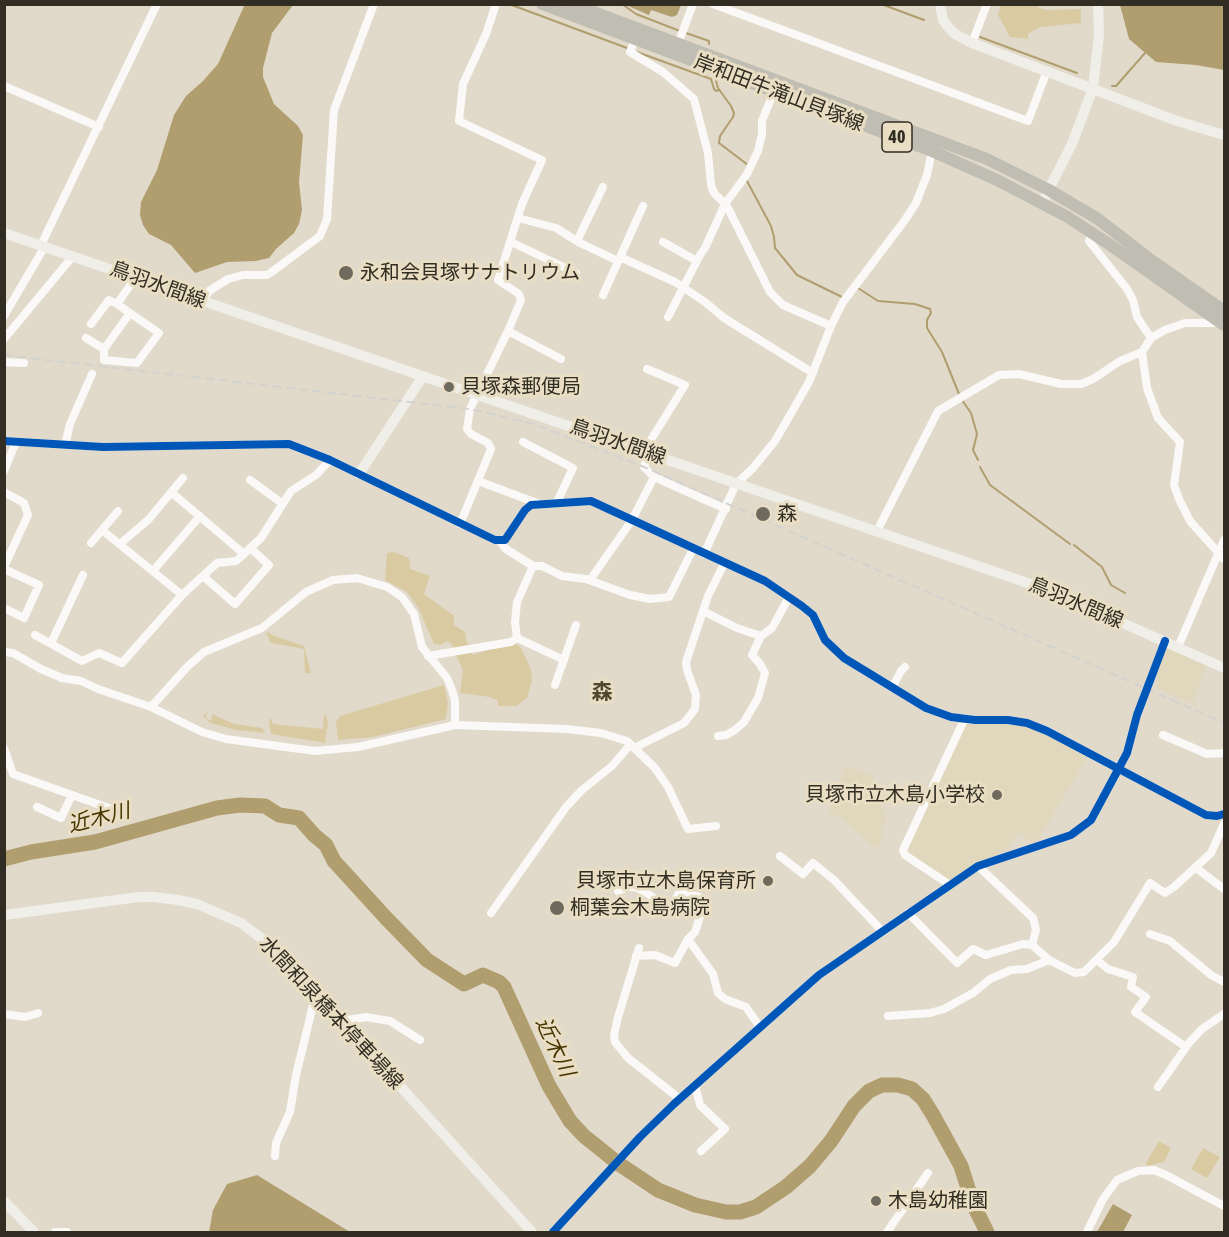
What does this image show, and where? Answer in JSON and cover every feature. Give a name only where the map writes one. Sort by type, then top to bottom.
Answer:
[{"type":"main road","name":"岸和田牛滝山貝塚線","points":[[542,4],[774,91],[933,144],[987,159],[1049,190],[1098,219],[1223,320]]},
{"type":"main road","name":"岸和田牛滝山貝塚線","points":[[572,4],[933,144],[1042,203],[1223,320]]},
{"type":"street","points":[[4,316],[43,245],[157,4]]},
{"type":"street","points":[[202,301],[209,291],[228,279],[243,275],[267,275],[273,272],[320,236],[327,219],[334,111],[374,4]]},
{"type":"street","points":[[460,524],[491,447],[467,429],[470,409],[518,309],[520,297],[498,280],[525,196],[542,160],[459,122],[463,84],[486,34],[496,4]]},
{"type":"street","points":[[678,44],[693,4]]},
{"type":"street","points":[[712,4],[1028,121],[1047,71]]},
{"type":"street","points":[[940,4],[944,20],[949,28],[972,43],[1177,121],[1224,135]]},
{"type":"street","points":[[972,43],[987,4]]},
{"type":"street","points":[[1042,203],[1072,144],[1093,88],[1099,35],[1098,4]]},
{"type":"street","points":[[635,39],[630,52],[663,72],[694,99],[708,153],[714,193],[725,204],[775,299],[831,327]]},
{"type":"street","points":[[4,86],[99,127]]},
{"type":"street","points":[[668,317],[705,248],[725,204],[747,174],[759,151],[762,122],[774,91]]},
{"type":"street","points":[[704,554],[736,484],[753,468],[775,441],[813,373],[843,302],[916,203],[927,175],[933,144]]},
{"type":"street","points":[[577,241],[603,187]]},
{"type":"street","points":[[603,295],[643,206]]},
{"type":"street","points":[[518,218],[556,228],[577,241],[675,282],[683,290],[705,302],[723,318],[813,373]]},
{"type":"street","name":"鳥羽水間線","points":[[4,233],[1048,590],[1224,668]]},
{"type":"street","points":[[1091,233],[1089,241],[1127,289],[1133,300],[1137,317],[1151,338]]},
{"type":"street","points":[[511,242],[576,273]]},
{"type":"street","points":[[663,242],[697,261]]},
{"type":"street","points":[[4,339],[73,255]]},
{"type":"street","points":[[117,304],[136,277]]},
{"type":"street","points":[[91,324],[109,300],[117,304],[159,333],[137,363],[104,360],[104,349],[130,313]]},
{"type":"street","points":[[877,531],[938,411],[999,375],[1019,374],[1060,384],[1081,384],[1120,361],[1142,352],[1151,338],[1165,330],[1185,323],[1223,320]]},
{"type":"street","points":[[508,331],[561,359]]},
{"type":"street","points":[[86,338],[104,349]]},
{"type":"street","points":[[1142,352],[1147,388],[1158,418],[1180,442],[1174,485],[1179,499],[1190,522],[1222,556]]},
{"type":"street","points":[[4,362],[24,363]]},
{"type":"street","points":[[647,369],[685,385],[646,452],[644,467],[654,477],[726,509]]},
{"type":"street","points":[[65,445],[70,424],[92,374]]},
{"type":"street","points":[[359,474],[423,376]]},
{"type":"street","points":[[4,441],[103,447],[290,444],[330,460],[460,524],[500,541],[506,549],[533,566],[542,566],[562,576],[590,580],[630,595],[650,598],[669,597],[693,549]]},
{"type":"street","points":[[4,471],[16,442]]},
{"type":"street","points":[[523,442],[573,468],[558,502]]},
{"type":"street","points":[[34,635],[82,661],[99,653],[122,663],[182,595],[202,576],[217,563],[236,561],[261,538],[291,491],[316,474],[330,460]]},
{"type":"street","points":[[590,580],[632,520],[654,477]]},
{"type":"street","points":[[120,544],[149,519],[183,478]]},
{"type":"street","points":[[250,480],[283,504]]},
{"type":"street","points":[[478,481],[537,503],[591,501],[765,581],[813,615],[825,640],[844,658],[926,708],[951,717],[1027,723],[1047,731],[1206,815],[1224,814]]},
{"type":"street","points":[[4,492],[24,503],[28,515],[4,568],[39,585],[24,618],[4,608]]},
{"type":"street","points":[[171,492],[268,565],[235,604],[202,576]]},
{"type":"street","points":[[500,541],[505,540],[525,510],[537,503]]},
{"type":"street","points":[[91,543],[118,511]]},
{"type":"street","points":[[153,571],[201,516]]},
{"type":"street","points":[[102,530],[182,595]]},
{"type":"street","points":[[1178,647],[1222,556],[1224,540]]},
{"type":"street","points":[[491,913],[566,807],[582,790],[612,766],[632,746],[684,723],[695,709],[696,695],[686,662],[708,596],[724,564]]},
{"type":"street","points":[[517,638],[515,622],[517,602],[533,566]]},
{"type":"street","points":[[51,643],[83,575]]},
{"type":"street","points":[[151,707],[187,667],[204,652],[262,628],[306,592],[333,580],[357,578],[387,587],[402,597],[414,614],[422,647],[447,678],[452,690],[455,700],[455,725]]},
{"type":"street","points":[[718,735],[726,735],[744,722],[758,698],[765,673],[752,656],[761,636],[772,628],[789,597]]},
{"type":"street","points":[[703,611],[737,628],[761,636]]},
{"type":"street","points":[[555,685],[576,625]]},
{"type":"street","points":[[428,656],[511,642],[517,638]]},
{"type":"street","points":[[517,638],[564,660]]},
{"type":"street","points":[[552,1233],[640,1137],[819,975],[978,866],[1071,835],[1091,820],[1127,753],[1137,715],[1165,641]]},
{"type":"street","points":[[4,652],[13,653],[40,669],[62,678],[81,681],[151,707],[202,732],[226,738],[315,751],[358,747],[455,725],[566,729],[601,733],[627,741],[655,768],[668,787],[688,829],[716,825]]},
{"type":"street","points":[[892,688],[905,667]]},
{"type":"street","points":[[950,885],[905,855],[903,850],[965,718]]},
{"type":"street","points":[[1162,735],[1207,754],[1224,753]]},
{"type":"street","points":[[4,748],[13,774],[120,812]]},
{"type":"street","points":[[37,807],[61,818],[72,795]]},
{"type":"street","points":[[908,913],[957,963],[973,949],[986,955],[1023,944],[1032,945],[1049,960],[1075,973],[1084,972],[1114,942],[1150,883],[1165,893],[1211,853],[1224,824]]},
{"type":"street","points":[[780,856],[803,874],[813,863],[834,880],[882,931]]},
{"type":"street","points":[[978,866],[1033,918],[1036,930],[1032,945]]},
{"type":"street","points":[[1196,868],[1224,889]]},
{"type":"street","points":[[618,891],[634,887],[668,904],[674,902],[682,892],[702,898],[704,904],[695,932],[688,939],[675,963],[655,955],[638,952],[614,1035],[615,1042],[628,1058],[680,1099]]},
{"type":"street","name":"水間和泉橋本停車場線","points":[[4,915],[139,897],[168,898],[221,913],[251,929],[277,950],[532,1233]]},
{"type":"street","points":[[1150,934],[1170,941],[1211,975],[1224,982]]},
{"type":"street","points":[[688,939],[713,974],[718,993],[725,999],[746,1007],[760,1027]]},
{"type":"street","points":[[888,1016],[930,1013],[944,1009],[973,993],[990,979],[1011,970],[1027,969],[1049,960]]},
{"type":"street","points":[[1097,960],[1108,969],[1133,977],[1131,987],[1146,997],[1135,1012],[1186,1047]]},
{"type":"street","points":[[275,1156],[276,1143],[290,1112],[296,1075],[316,993]]},
{"type":"street","points":[[4,1014],[25,1017],[38,1012]]},
{"type":"street","points":[[341,1021],[366,1017],[390,1021],[420,1040]]},
{"type":"street","points":[[1158,1087],[1186,1047],[1202,1029],[1222,1018]]},
{"type":"street","points":[[695,1085],[700,1105],[725,1129],[702,1151]]},
{"type":"street","points":[[1087,1233],[1103,1199],[1117,1180],[1138,1171],[1154,1170],[1224,1206]]},
{"type":"street","points":[[887,1233],[928,1173]]},
{"type":"street","points":[[4,1201],[34,1233]]},
{"type":"street","points":[[56,1233],[67,1233]]},
{"type":"shaded area","points":[[245,4],[293,5],[272,33],[263,68],[263,77],[274,104],[298,126],[303,135],[299,182],[302,210],[294,233],[269,258],[227,262],[195,273],[171,245],[149,234],[140,215],[141,202],[157,170],[174,115],[186,96],[218,64]]},
{"type":"shaded area","points":[[1001,4],[1038,5],[1039,8],[1047,10],[1081,9],[1081,23],[1040,27],[1028,34],[1028,39],[1010,37],[998,15]]},
{"type":"shaded area","points":[[626,5],[681,5],[677,15],[672,17],[651,10],[649,15]]},
{"type":"shaded area","points":[[1120,5],[1224,5],[1224,70],[1156,62],[1129,39]]},
{"type":"shaded area","points":[[394,552],[409,558],[410,569],[430,576],[424,594],[454,616],[454,625],[465,632],[473,655],[512,641],[521,648],[531,670],[532,680],[527,698],[516,706],[498,706],[498,701],[490,697],[460,693],[463,671],[452,645],[447,641],[441,645],[434,644],[418,607],[407,592],[385,580],[387,553]]},
{"type":"shaded area","points":[[267,632],[304,646],[311,673],[305,673],[304,649],[271,643]]},
{"type":"shaded area","points":[[1169,647],[1207,665],[1192,703],[1158,689],[1156,672],[1164,649]]},
{"type":"shaded area","points":[[444,685],[448,703],[446,719],[373,737],[338,740],[336,721],[340,716]]},
{"type":"shaded area","points":[[207,712],[206,718],[211,721],[212,714],[234,724],[262,728],[265,733],[237,730],[210,723],[203,716]]},
{"type":"shaded area","points":[[324,714],[328,723],[325,743],[271,734],[269,721],[271,718],[273,724],[323,729]]},
{"type":"shaded area","name":"貝塚市立木島小学校","points":[[965,718],[1008,720],[1047,731],[1087,758],[1041,835],[1033,844],[1018,833],[1008,848],[948,881],[907,852]]},
{"type":"shaded area","points":[[845,766],[874,776],[871,788],[886,817],[879,844],[875,848],[844,820],[828,812]]},
{"type":"shaded area","points":[[1159,1141],[1171,1148],[1164,1162],[1147,1166],[1146,1163]]},
{"type":"shaded area","points":[[1203,1148],[1220,1157],[1207,1178],[1191,1169]]},
{"type":"shaded area","points":[[257,1175],[350,1232],[209,1232],[213,1210],[227,1184]]},
{"type":"shaded area","points":[[1113,1204],[1132,1215],[1123,1232],[1097,1232]]},
{"type":"waterway","points":[[509,4],[627,48]]},
{"type":"waterway","points":[[622,4],[636,14],[680,31]]},
{"type":"waterway","points":[[881,4],[924,20]]},
{"type":"waterway","points":[[686,33],[709,41],[709,44]]},
{"type":"waterway","points":[[980,37],[1077,73]]},
{"type":"waterway","points":[[637,52],[711,79],[714,89],[719,90]]},
{"type":"waterway","points":[[1112,86],[1116,86],[1145,53]]},
{"type":"waterway","points":[[716,81],[734,113],[720,136],[719,143],[748,165]]},
{"type":"waterway","points":[[747,181],[771,226],[775,248],[797,275],[842,297]]},
{"type":"waterway","points":[[858,288],[878,301],[915,304],[930,309],[927,328],[942,352],[959,394]]},
{"type":"waterway","points":[[962,400],[971,413],[977,434],[973,450],[978,460]]},
{"type":"waterway","points":[[980,467],[990,485],[1070,544]]},
{"type":"waterway","points":[[1074,545],[1102,567],[1111,585],[1125,593]]},
{"type":"waterway","name":"近木川","points":[[4,859],[31,852],[95,842],[217,808],[240,805],[265,806],[279,815],[299,818],[326,845],[334,861],[427,960],[464,984],[483,975],[499,982],[504,987],[549,1086],[570,1121],[584,1136],[619,1164],[658,1190],[695,1205],[726,1212],[740,1212],[756,1207],[786,1187],[810,1166],[831,1141],[854,1106],[869,1091],[882,1085],[898,1085],[912,1089],[923,1099],[933,1115],[961,1166],[973,1204],[987,1232]]},
{"type":"railway","points":[[4,355],[470,409],[534,424],[644,467],[1224,723]]},
{"type":"cycle path","points":[[4,441],[103,447],[289,444],[330,460],[495,540],[505,540],[525,510],[531,505],[591,501],[765,581],[813,615],[825,640],[844,658],[926,708],[951,717],[1027,723],[1047,731],[1206,815],[1224,814]]},
{"type":"cycle path","points":[[553,1232],[640,1137],[674,1104],[819,975],[978,866],[1071,835],[1091,820],[1127,753],[1137,715],[1165,641]]},
{"type":"place","name":"永和会貝塚サナトリウム","points":[[346,273]]},
{"type":"place","name":"貝塚森郵便局","points":[[449,387]]},
{"type":"place","name":"森","points":[[763,514]]},
{"type":"place","name":"貝塚市立木島小学校","points":[[997,795]]},
{"type":"place","name":"貝塚市立木島保育所","points":[[768,881]]},
{"type":"place","name":"桐葉会木島病院","points":[[557,908]]},
{"type":"place","name":"木島幼稚園","points":[[876,1201]]},
{"type":"district","name":"森","points":[[602,692]]}]
